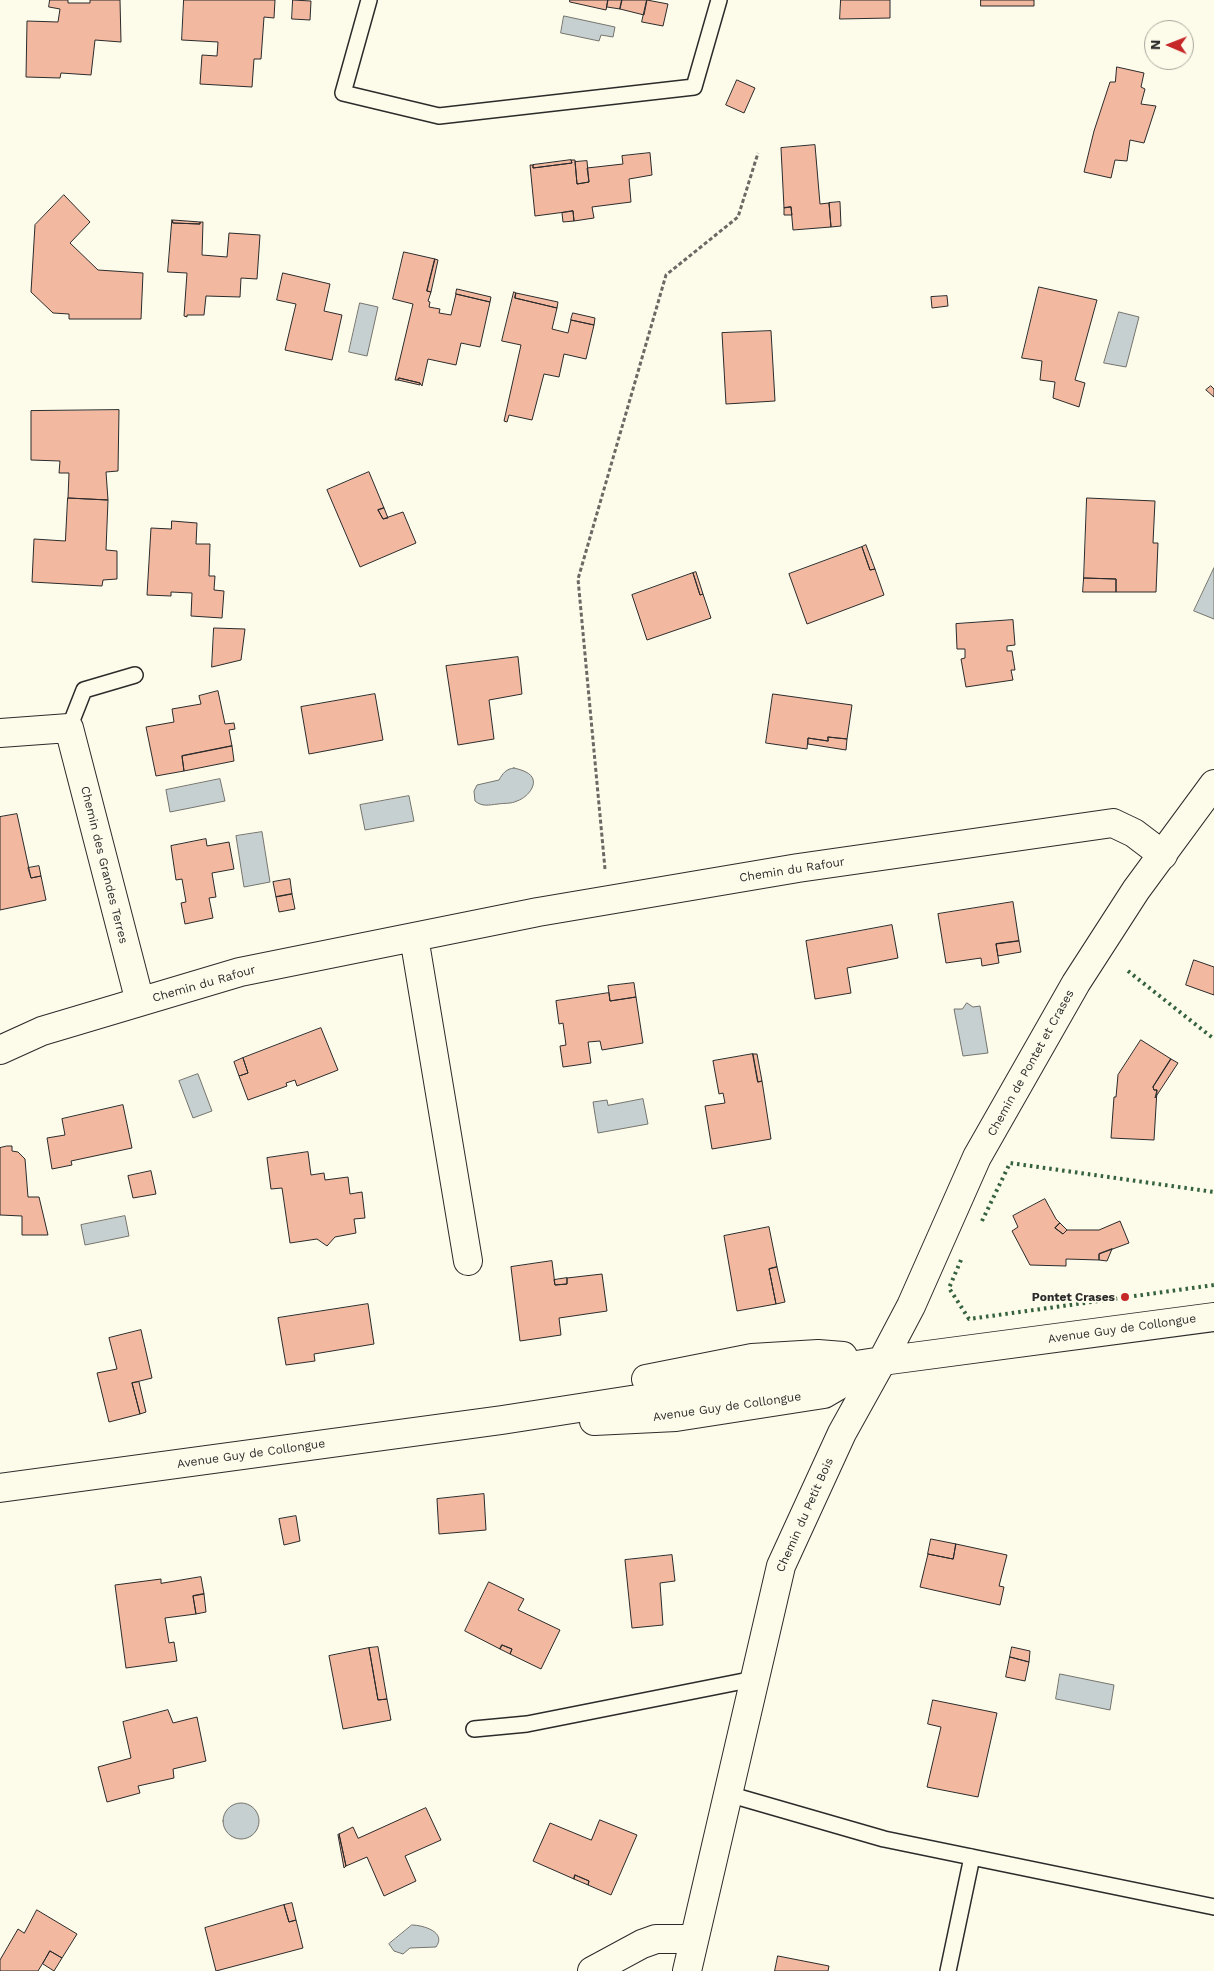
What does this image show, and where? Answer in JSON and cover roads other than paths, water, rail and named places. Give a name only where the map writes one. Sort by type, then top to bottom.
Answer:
[{"type":"street","points":[[0,733],[69,728]]},
{"type":"street","name":"Chemin des Grandes Terres","points":[[69,728],[140,1002]]},
{"type":"street","name":"Chemin de Pontet et Crases","points":[[882,1361],[911,1306],[977,1157],[1076,982],[1136,890],[1214,784]]},
{"type":"street","name":"Chemin du Rafour","points":[[0,1050],[42,1031],[240,972],[608,900],[798,868],[1113,823],[1134,833],[1163,855]]},
{"type":"street","points":[[414,938],[468,1261]]},
{"type":"street","name":"Avenue Guy de Collongue","points":[[0,1488],[502,1420],[653,1378],[752,1358],[818,1354],[882,1361],[1214,1317]]},
{"type":"street","name":"Avenue Guy de Collongue","points":[[502,1420],[583,1421],[676,1417],[824,1394],[882,1361]]},
{"type":"street","name":"Chemin du Petit Bois","points":[[687,1971],[780,1566],[842,1433],[882,1361]]},
{"type":"street","points":[[592,1971],[642,1944],[656,1940],[694,1939]]},
{"type":"lane","points":[[369,0],[344,93],[439,116],[694,87],[719,0]]},
{"type":"lane","points":[[69,728],[84,690],[135,675]]},
{"type":"lane","points":[[474,1729],[527,1724],[754,1679]]},
{"type":"lane","points":[[728,1794],[884,1839],[1214,1907]]},
{"type":"lane","points":[[948,1971],[972,1857]]},
{"type":"place","name":"Pontet Crases","points":[[1125,1297]]}]
